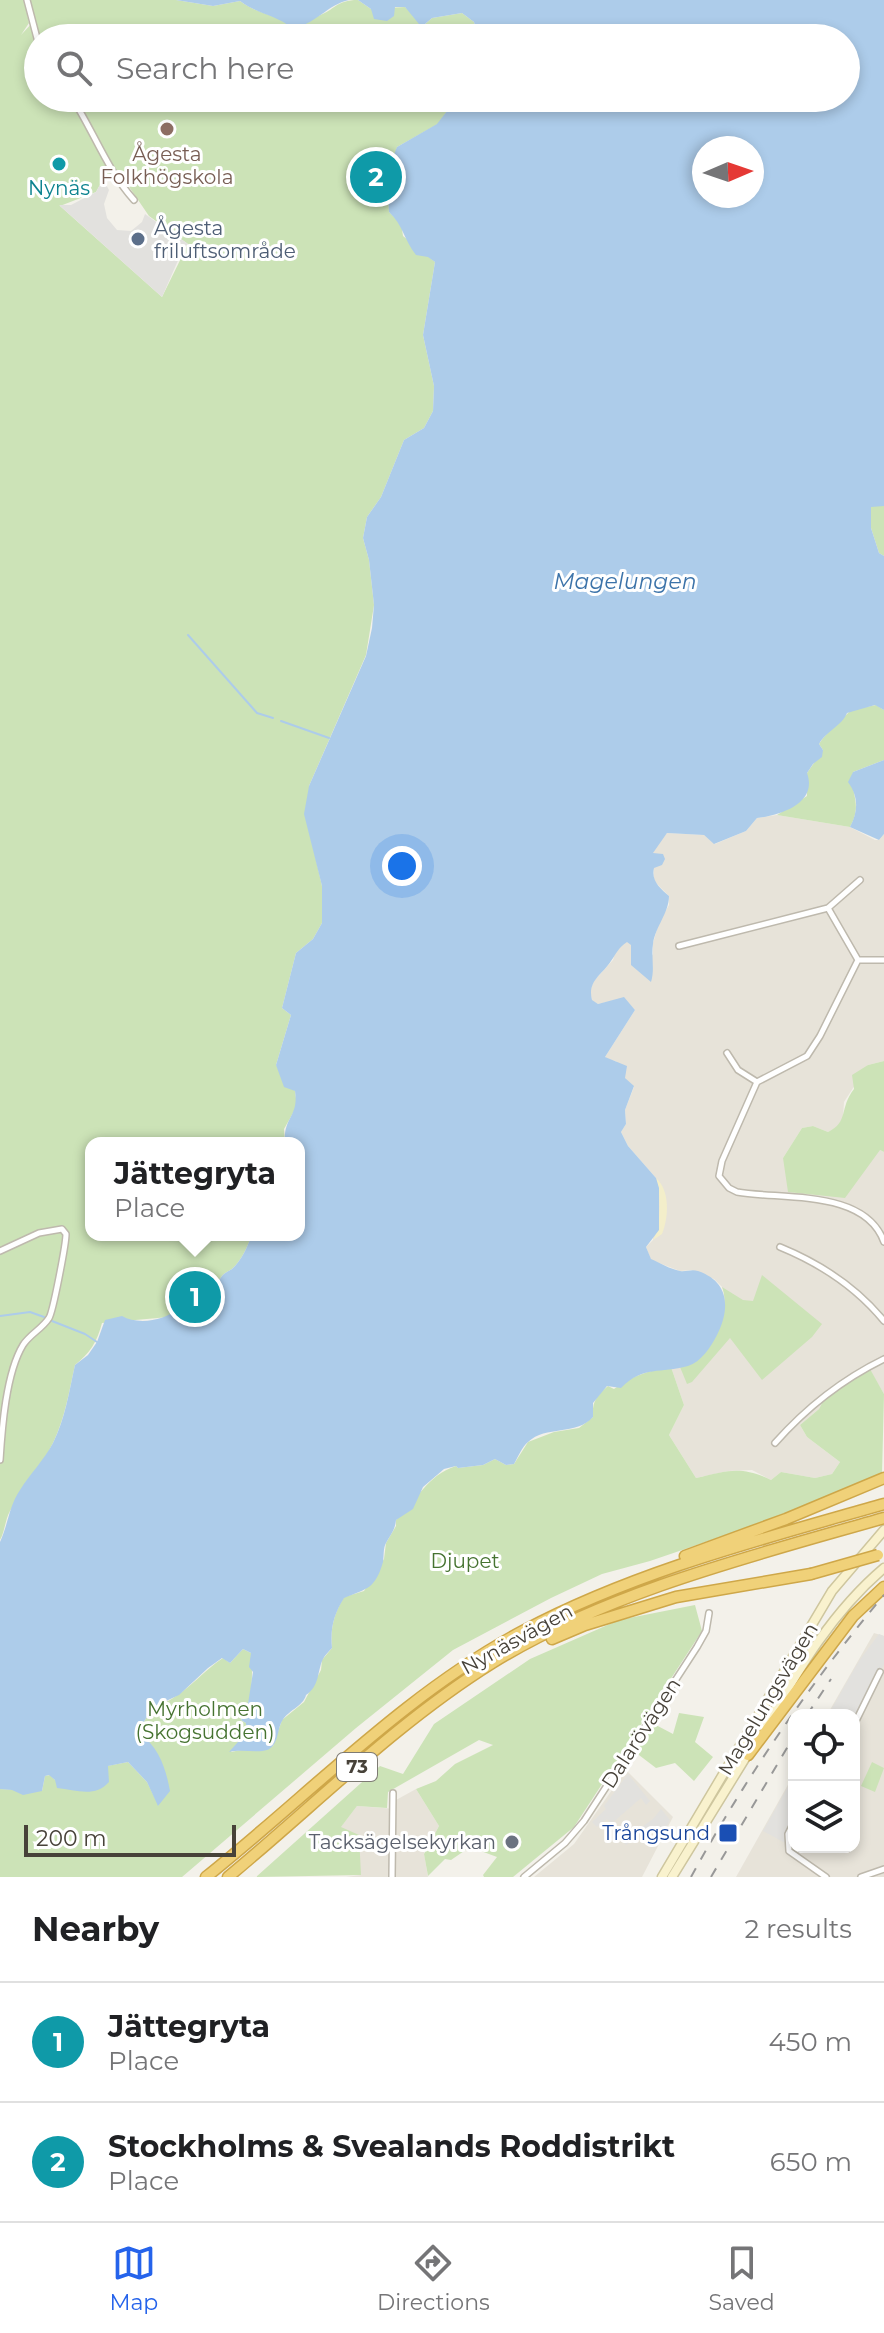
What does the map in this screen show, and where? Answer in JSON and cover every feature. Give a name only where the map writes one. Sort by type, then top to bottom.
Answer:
[{"type":"highway","points":[[612,1590],[670,1562],[884,1478]]},
{"type":"highway","name":"Nynäsvägen","points":[[206,1877],[437,1685],[521,1632],[612,1590],[698,1558],[884,1504]]},
{"type":"highway","name":"Nynäsvägen","points":[[228,1877],[384,1744],[491,1664],[527,1644],[618,1602],[793,1544],[884,1518]]},
{"type":"highway","points":[[491,1664],[585,1625],[676,1597],[811,1574],[881,1553]]},
{"type":"highway","points":[[748,1755],[853,1616],[884,1587]]},
{"type":"street","points":[[27,0],[33,24]]},
{"type":"street","points":[[80,112],[116,179],[134,200]]},
{"type":"street","points":[[679,946],[828,908],[860,880]]},
{"type":"street","points":[[828,908],[858,960]]},
{"type":"street","points":[[858,960],[884,960]]},
{"type":"street","points":[[858,960],[807,1056],[757,1082],[722,1161],[719,1176],[737,1192],[843,1204],[859,1211],[880,1229],[884,1242]]},
{"type":"street","points":[[727,1053],[738,1070],[757,1082]]},
{"type":"street","points":[[0,1251],[51,1229],[62,1229],[66,1234],[52,1314],[23,1346],[17,1359],[3,1417],[0,1460]]},
{"type":"street","points":[[780,1247],[801,1256],[849,1286],[884,1321]]},
{"type":"street","points":[[775,1443],[819,1398],[844,1380],[884,1359]]},
{"type":"street","name":"Magelungsvägen","points":[[662,1877],[832,1591],[884,1530]]},
{"type":"street","name":"Magelungsvägen","points":[[672,1877],[807,1655],[837,1615],[884,1568]]},
{"type":"street","name":"Dalarövägen","points":[[524,1877],[565,1843],[584,1821],[697,1647],[706,1631],[709,1613]]},
{"type":"street","points":[[860,1713],[880,1672]]},
{"type":"street","points":[[392,1877],[393,1793]]},
{"type":"street","points":[[792,1853],[826,1877]]},
{"type":"street","points":[[861,1877],[884,1869]]},
{"type":"shaded area","name":"Ågesta friluftsområde","points":[[103,179],[109,190],[104,204],[107,218],[117,230],[131,231],[142,222],[145,214],[188,244],[162,297],[59,205],[71,205],[96,192]]},
{"type":"shaded area","points":[[777,815],[850,827],[875,840],[884,834],[884,1061],[868,1065],[844,1102],[843,1117],[838,1127],[828,1132],[813,1126],[802,1128],[783,1158],[884,1152],[884,1394],[870,1370],[824,1399],[819,1409],[800,1425],[807,1437],[840,1462],[832,1474],[815,1478],[781,1472],[771,1480],[752,1470],[728,1471],[696,1478],[669,1435],[684,1405],[671,1367],[687,1366],[726,1297],[714,1279],[651,1260],[646,1247],[653,1240],[656,1178],[628,1146],[621,1132],[626,1124],[625,1110],[634,1087],[627,1082],[616,1061],[605,1057],[635,1010],[624,998],[598,1004],[592,1001],[590,991],[593,982],[613,960],[616,950],[627,941],[653,955],[653,943],[659,922],[669,905],[669,896],[654,881],[653,853],[667,833],[704,835],[715,844],[746,831],[757,818]]},
{"type":"shaded area","points":[[874,1633],[884,1636],[884,1877],[736,1877],[788,1785],[788,1853],[860,1853],[860,1709],[830,1709]]},
{"type":"shaded area","points":[[879,1634],[884,1636],[884,1664],[860,1713],[860,1709],[831,1709],[859,1661]]},
{"type":"shaded area","points":[[626,1770],[673,1817],[642,1877],[534,1877],[574,1844]]},
{"type":"shaded area","points":[[628,1774],[650,1801],[646,1805],[641,1798],[611,1824],[607,1819],[597,1827],[592,1822],[606,1809],[604,1806]]},
{"type":"shaded area","points":[[788,1787],[787,1844],[763,1831]]},
{"type":"shaded area","points":[[416,1789],[439,1826],[424,1853],[428,1877],[346,1877],[361,1875],[340,1828],[357,1806],[396,1809],[396,1800]]},
{"type":"shaded area","points":[[661,1809],[670,1820],[663,1833],[652,1827],[626,1845],[622,1841],[653,1819]]},
{"type":"green space","points":[[0,0],[24,0],[29,23],[24,24],[21,35],[24,32],[24,112],[447,112],[438,124],[397,147],[388,193],[389,212],[401,223],[403,236],[435,262],[423,335],[434,386],[433,411],[424,428],[404,440],[381,497],[367,517],[363,538],[374,605],[366,655],[309,786],[314,851],[322,886],[322,923],[313,939],[296,953],[282,1008],[291,1015],[276,1065],[295,1091],[297,1106],[284,1129],[285,1137],[85,1137],[85,1241],[249,1241],[232,1269],[222,1276],[206,1307],[200,1310],[177,1309],[169,1317],[102,1323],[92,1347],[75,1365],[64,1414],[53,1443],[10,1511],[0,1540]],"holes":[[[119,172],[149,216],[188,244],[162,297],[60,206],[96,192],[103,179]]]},
{"type":"green space","points":[[30,0],[176,0],[213,6],[240,1],[267,14],[299,19],[324,14],[340,3],[351,0],[358,0],[371,9],[405,7],[425,24],[31,24],[34,21]]},
{"type":"green space","points":[[462,13],[474,22],[425,24],[432,18]]},
{"type":"green space","points":[[871,506],[884,506],[884,556],[879,553],[871,528]]},
{"type":"green space","points":[[876,705],[884,710],[884,760],[853,772],[856,812],[850,827],[777,815],[807,796],[807,773],[823,750],[819,744],[826,735],[851,710]]},
{"type":"green space","points":[[884,1061],[884,1152],[880,1150],[845,1198],[788,1192],[783,1158],[802,1128],[813,1126],[828,1132],[835,1128],[854,1089],[852,1075],[868,1065]]},
{"type":"green space","points":[[762,1275],[822,1324],[812,1337],[762,1380],[730,1338],[687,1384],[680,1367],[701,1357],[716,1335],[724,1309],[722,1287],[743,1300],[753,1301]]},
{"type":"green space","name":"Djupet","points":[[671,1367],[684,1405],[669,1435],[696,1478],[742,1471],[771,1480],[781,1472],[815,1478],[832,1474],[840,1462],[807,1437],[800,1425],[819,1409],[824,1399],[870,1369],[884,1394],[882,1474],[814,1505],[650,1561],[602,1574],[453,1650],[356,1728],[182,1877],[0,1877],[0,1789],[42,1791],[45,1776],[50,1775],[55,1780],[108,1774],[107,1766],[128,1762],[147,1782],[159,1806],[140,1728],[153,1707],[182,1692],[223,1658],[230,1663],[243,1649],[251,1653],[252,1670],[250,1696],[241,1720],[246,1723],[246,1733],[231,1752],[246,1749],[258,1751],[273,1746],[282,1720],[304,1702],[321,1670],[322,1660],[332,1648],[334,1621],[344,1597],[364,1591],[384,1559],[386,1543],[396,1520],[430,1482],[456,1466],[483,1465],[495,1459],[506,1465],[514,1464],[528,1442],[554,1432],[579,1428],[593,1417],[596,1400],[608,1386],[614,1389],[641,1374]]},
{"type":"green space","points":[[695,1605],[702,1631],[574,1827],[513,1877],[484,1877],[497,1857],[470,1847],[451,1860],[445,1859],[428,1876],[424,1854],[439,1826],[416,1789],[436,1781],[455,1764],[493,1745],[479,1740],[388,1792],[387,1808],[357,1806],[341,1827],[359,1835],[361,1875],[256,1877],[380,1766],[403,1774],[434,1724],[530,1659],[619,1620]]},
{"type":"green space","points":[[679,1713],[704,1717],[695,1742],[713,1757],[694,1781],[675,1763],[656,1768],[635,1752],[654,1724],[673,1734]]},
{"type":"green space","points":[[872,1762],[884,1768],[875,1792],[861,1786]]},
{"type":"sand","points":[[656,1178],[664,1189],[667,1212],[662,1234],[653,1240],[659,1210]]},
{"type":"water","points":[[176,0],[349,0],[305,24],[286,24],[240,1],[213,6]]},
{"type":"water","name":"Magelungen","points":[[358,0],[884,0],[884,506],[871,507],[871,528],[879,553],[884,556],[884,710],[875,705],[847,713],[819,744],[823,750],[822,757],[807,773],[807,792],[795,806],[757,818],[746,831],[714,844],[704,835],[667,833],[653,853],[663,854],[665,859],[662,865],[654,868],[654,877],[669,896],[654,938],[651,982],[631,965],[631,945],[627,942],[592,988],[592,1000],[598,1004],[624,997],[635,1010],[605,1057],[627,1066],[625,1078],[634,1086],[625,1110],[626,1124],[621,1132],[628,1146],[656,1178],[659,1188],[659,1230],[646,1247],[651,1259],[676,1270],[695,1270],[709,1276],[722,1289],[724,1316],[715,1340],[705,1354],[688,1366],[637,1376],[621,1388],[607,1386],[593,1403],[593,1417],[586,1423],[535,1437],[524,1447],[514,1464],[506,1465],[495,1459],[483,1465],[444,1469],[423,1487],[413,1509],[396,1520],[385,1545],[380,1571],[373,1583],[344,1598],[332,1628],[332,1648],[323,1659],[316,1683],[302,1703],[284,1719],[271,1748],[229,1752],[246,1733],[246,1723],[241,1720],[247,1710],[253,1672],[249,1667],[251,1653],[243,1649],[230,1663],[222,1658],[179,1695],[153,1707],[140,1728],[140,1734],[161,1759],[170,1791],[158,1806],[147,1782],[128,1762],[108,1766],[109,1782],[98,1790],[85,1792],[57,1788],[55,1780],[49,1775],[45,1776],[42,1791],[23,1795],[0,1789],[0,1542],[16,1496],[57,1434],[75,1365],[88,1355],[97,1342],[105,1320],[122,1316],[151,1320],[177,1309],[200,1310],[206,1307],[222,1276],[232,1269],[249,1241],[305,1241],[305,1137],[285,1137],[295,1106],[295,1091],[284,1087],[276,1065],[291,1015],[282,1008],[296,953],[313,939],[322,923],[322,886],[304,814],[309,786],[366,656],[372,628],[374,605],[363,538],[367,517],[381,497],[404,440],[424,428],[433,411],[434,386],[423,335],[435,262],[416,255],[389,212],[390,165],[397,147],[437,124],[446,112],[860,112],[860,24],[475,24],[462,13],[432,18],[425,24],[419,24],[405,7],[395,7],[394,16],[387,21],[374,19],[371,9]]},
{"type":"water","points":[[884,760],[884,834],[879,840],[850,827],[856,804],[848,782],[853,772]]},
{"type":"waterway","points":[[188,635],[257,713],[273,718]]},
{"type":"waterway","points":[[281,721],[329,738]]},
{"type":"waterway","points":[[0,1316],[30,1312],[44,1317]]},
{"type":"waterway","points":[[52,1321],[97,1342]]},
{"type":"railway","points":[[691,1877],[781,1731],[884,1595]]},
{"type":"railway","points":[[811,1709],[831,1679]]},
{"type":"railway","points":[[711,1877],[788,1746]]},
{"type":"place","name":"Ågesta Folkhögskola","points":[[167,129]]},
{"type":"place","name":"Nynäs","points":[[59,164]]},
{"type":"place","name":"Stockholms & Svealands Roddistrikt","points":[[376,177]]},
{"type":"place","name":"Ågesta friluftsområde","points":[[138,239]]},
{"type":"place","name":"Jättegryta","points":[[195,1297]]},
{"type":"place","name":"Trångsund","points":[[728,1833]]},
{"type":"place","name":"Tacksägelsekyrkan","points":[[512,1842]]},
{"type":"park label","name":"Myrholmen (Skogsudden)","points":[[205,1720]]}]
